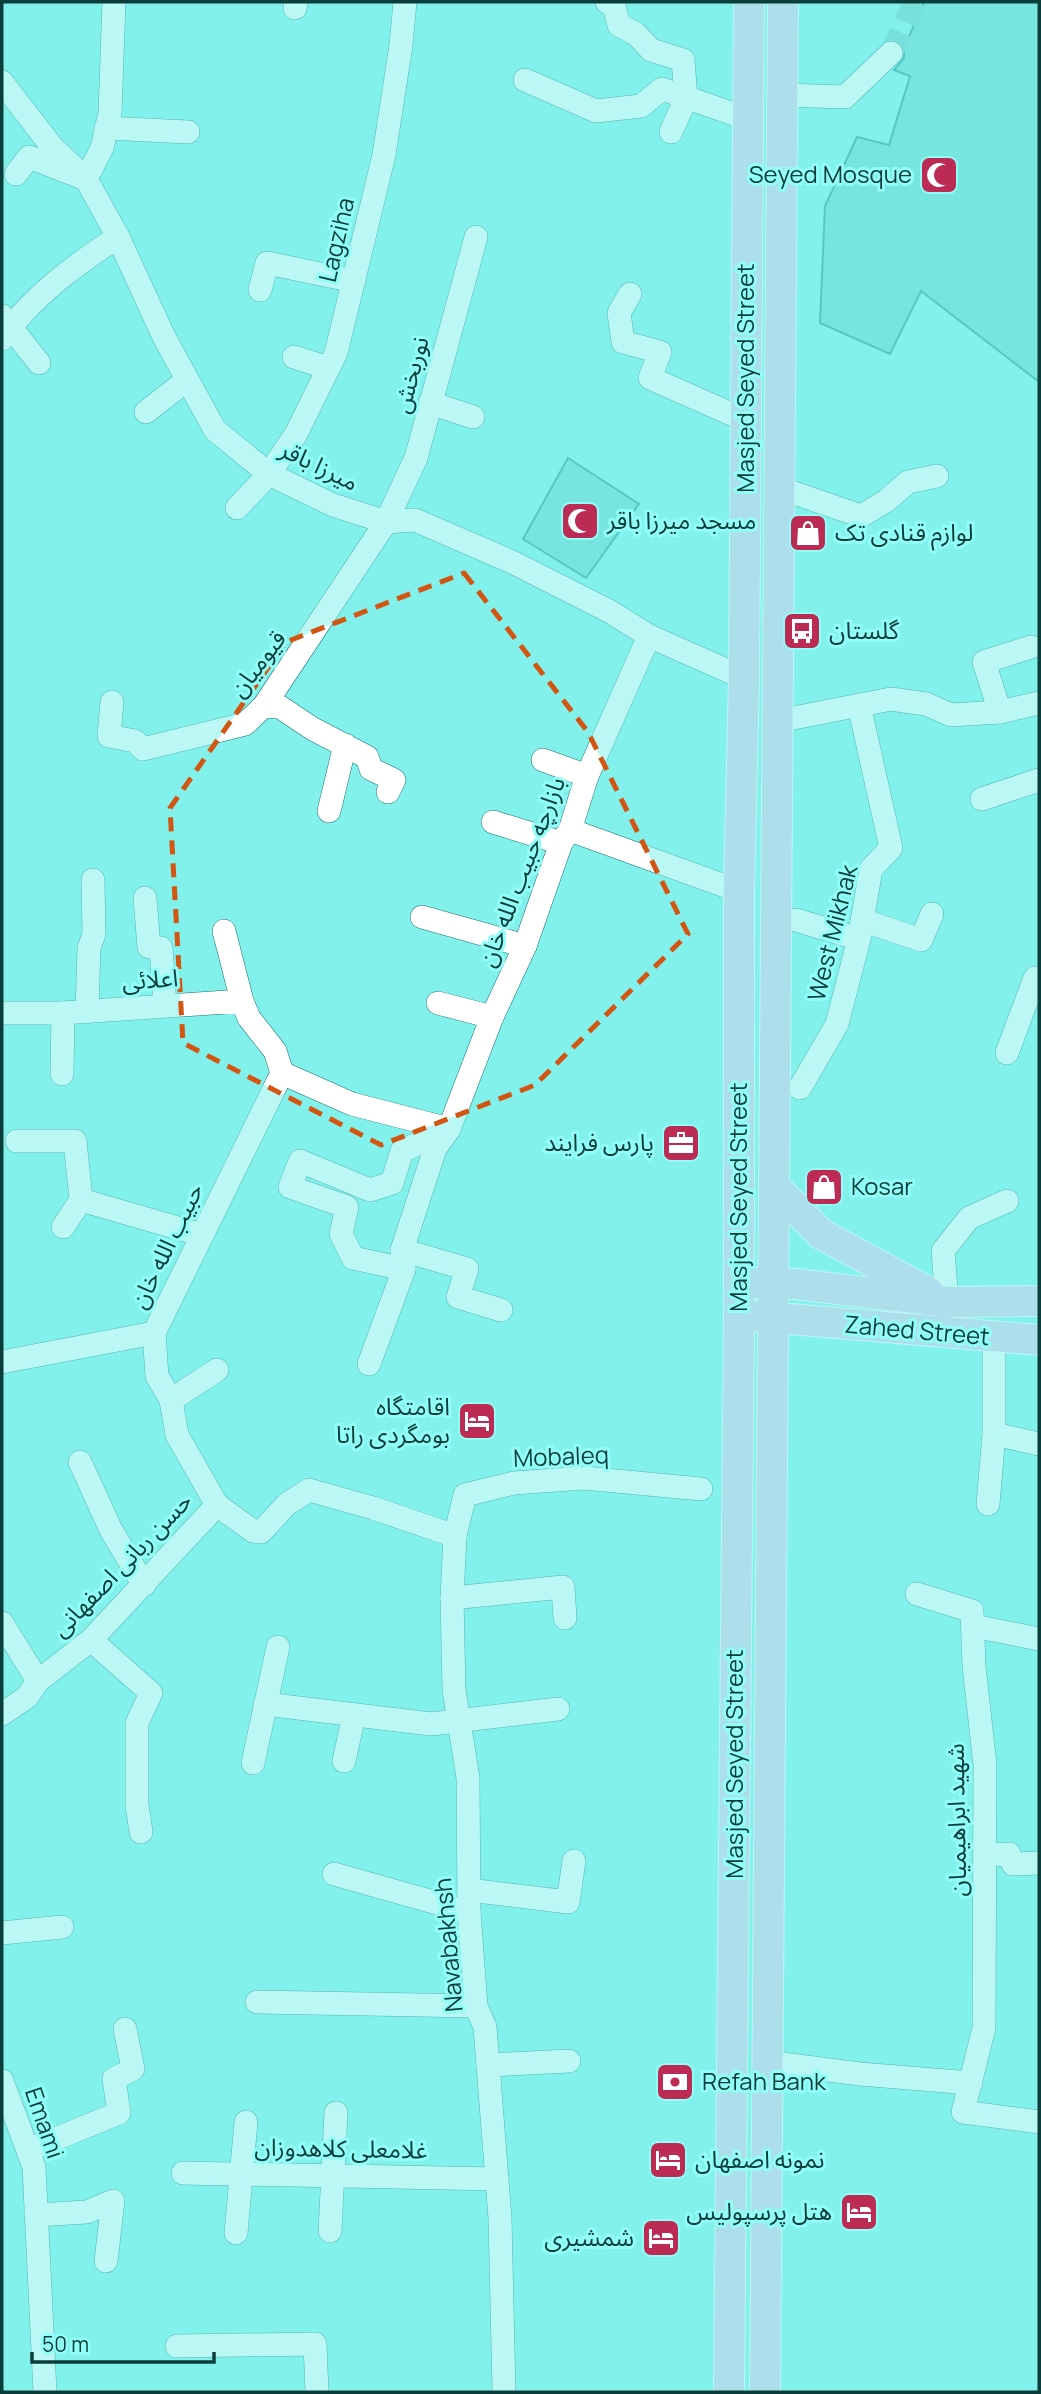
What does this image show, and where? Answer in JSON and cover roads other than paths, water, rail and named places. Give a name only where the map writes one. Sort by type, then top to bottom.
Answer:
[{"type":"main road","name":"Masjed Seyed Street","points":[[730,2392],[739,1315],[739,891],[744,678],[749,2]]},
{"type":"main road","name":"Masjed Seyed Street","points":[[765,2392],[783,2]]},
{"type":"main road","points":[[774,1186],[821,1234],[947,1302]]},
{"type":"main road","name":"Zahed Street","points":[[738,1282],[774,1283],[947,1302],[1039,1301]]},
{"type":"main road","name":"Zahed Street","points":[[739,1315],[1039,1340]]},
{"type":"street","points":[[16,174],[29,157],[86,179],[102,148],[110,113],[114,2]]},
{"type":"street","name":"Lagziha","points":[[237,508],[269,474],[296,434],[336,352],[384,155],[405,2]]},
{"type":"street","points":[[607,2],[614,6],[619,25],[636,34],[651,50],[683,60],[686,98],[671,132]]},
{"type":"street","points":[[783,95],[845,97],[891,53]]},
{"type":"street","points":[[525,80],[596,111],[641,106],[662,89],[748,120]]},
{"type":"street","name":"میرزا باقر","points":[[2,82],[53,148],[86,179],[215,430],[269,474],[333,505],[386,522],[415,520],[512,562],[610,611],[649,636],[744,678]]},
{"type":"street","points":[[106,128],[188,132]]},
{"type":"street","points":[[39,363],[5,327],[73,266],[117,237]]},
{"type":"street","name":"نوربخش","points":[[386,522],[416,458],[477,237]]},
{"type":"street","points":[[260,290],[267,263],[354,281]]},
{"type":"street","points":[[630,294],[619,313],[623,342],[660,352],[650,378],[746,421]]},
{"type":"street","points":[[294,357],[328,368]]},
{"type":"street","points":[[146,412],[187,380]]},
{"type":"street","points":[[430,403],[473,417]]},
{"type":"street","points":[[780,488],[861,516],[886,501],[908,482],[937,476]]},
{"type":"street","name":"قیومیان","points":[[112,702],[109,736],[135,741],[144,749],[245,724],[264,706],[386,522]]},
{"type":"street","name":"بازارچه حبیب الله خان","points":[[369,1364],[435,1149],[449,1129],[492,1017],[525,946],[587,776],[649,636]]},
{"type":"street","points":[[1000,712],[984,662],[1031,647]]},
{"type":"street","points":[[778,721],[891,699],[926,704],[951,715],[1000,712],[1039,704]]},
{"type":"street","name":"West Mikhak","points":[[800,1088],[837,1024],[860,929],[871,869],[891,848],[859,705]]},
{"type":"street","points":[[264,706],[280,707],[313,729],[367,757],[371,769],[394,780],[388,792]]},
{"type":"street","points":[[329,811],[345,745]]},
{"type":"street","points":[[542,760],[587,776]]},
{"type":"street","points":[[982,799],[1039,780]]},
{"type":"street","points":[[493,822],[565,836],[739,891]]},
{"type":"street","points":[[87,1011],[89,948],[94,934],[93,880]]},
{"type":"street","points":[[145,898],[149,947],[161,948],[164,1005]]},
{"type":"street","points":[[796,920],[921,940],[932,914]]},
{"type":"street","points":[[422,917],[525,946]]},
{"type":"street","points":[[224,931],[242,1002],[249,1018],[275,1051],[282,1073],[352,1104],[449,1129]]},
{"type":"street","points":[[1007,1053],[1035,978],[1039,979]]},
{"type":"street","name":"اعلائی","points":[[2,1013],[63,1013],[242,1002]]},
{"type":"street","points":[[438,1003],[492,1017]]},
{"type":"street","points":[[62,1074],[63,1013]]},
{"type":"street","name":"حبیب الله خان","points":[[217,1506],[177,1435],[171,1401],[157,1376],[154,1333],[282,1073]]},
{"type":"street","points":[[449,1129],[402,1151],[392,1183],[370,1190],[300,1161],[290,1187],[347,1207],[341,1234],[353,1258],[403,1259],[467,1269],[458,1297],[501,1310]]},
{"type":"street","points":[[17,1141],[75,1141],[81,1200],[63,1227]]},
{"type":"street","points":[[81,1200],[202,1235]]},
{"type":"street","points":[[947,1302],[943,1251],[969,1218],[1007,1201]]},
{"type":"street","points":[[2,1362],[154,1333]]},
{"type":"street","points":[[988,1504],[994,1434],[994,1338]]},
{"type":"street","points":[[171,1401],[217,1370]]},
{"type":"street","points":[[994,1434],[1039,1444]]},
{"type":"street","points":[[80,1462],[111,1530],[144,1586]]},
{"type":"street","name":"Mobaleq","points":[[455,1536],[465,1495],[513,1483],[584,1478],[701,1489]]},
{"type":"street","points":[[217,1506],[253,1531],[261,1532],[287,1504],[309,1490],[455,1536]]},
{"type":"street","name":"حسن ربانی اصفهانی","points":[[2,1714],[27,1697],[38,1681],[91,1640],[217,1506]]},
{"type":"street","name":"Navabakhsh","points":[[455,1536],[452,1598],[454,1690],[467,1779],[469,1901],[476,2006],[485,2027],[497,2179],[504,2392]]},
{"type":"street","points":[[452,1598],[563,1587],[565,1618]]},
{"type":"street","points":[[917,1594],[972,1611],[973,1626],[1039,1639]]},
{"type":"street","points":[[2,1623],[38,1681]]},
{"type":"street","name":"شهید ابراهیمیان","points":[[973,1626],[974,1666],[985,1765],[984,2028],[963,2112],[1039,2122]]},
{"type":"street","points":[[91,1640],[151,1693],[137,1724],[137,1805],[141,1832]]},
{"type":"street","points":[[253,1763],[278,1647]]},
{"type":"street","points":[[265,1704],[431,1724],[558,1709]]},
{"type":"street","points":[[344,1761],[354,1715]]},
{"type":"street","points":[[985,1855],[1009,1854],[1013,1864],[1039,1863]]},
{"type":"street","points":[[334,1874],[469,1901],[568,1902],[574,1861]]},
{"type":"street","points":[[2,1933],[62,1927]]},
{"type":"street","points":[[257,2002],[476,2006]]},
{"type":"street","points":[[28,2150],[119,2113],[114,2079],[133,2069],[125,2029]]},
{"type":"street","points":[[488,2065],[569,2061]]},
{"type":"street","points":[[767,2062],[860,2074],[971,2083]]},
{"type":"street","name":"Emami","points":[[2,2081],[34,2167],[44,2392]]},
{"type":"street","points":[[330,2231],[336,2113]]},
{"type":"street","points":[[236,2233],[246,2122]]},
{"type":"street","name":"غلامعلی کلاهدوزان","points":[[183,2173],[497,2179]]},
{"type":"street","points":[[36,2215],[87,2212],[113,2201],[106,2261]]},
{"type":"street","points":[[177,2346],[315,2344],[317,2392]]},
{"type":"tunnel","points":[[891,53],[915,2]]},
{"type":"place","name":"Seyed Mosque","points":[[939,175]]},
{"type":"place","name":"مسجد میرزا باقر","points":[[580,521]]},
{"type":"place","name":"لوازم قنادی تک","points":[[808,533]]},
{"type":"place","name":"گلستان","points":[[802,631]]},
{"type":"place","name":"پارس فرایند","points":[[681,1143]]},
{"type":"place","name":"Kosar","points":[[824,1187]]},
{"type":"place","name":"اقامتگاه بومگردی راتا","points":[[477,1421]]},
{"type":"place","name":"Refah Bank","points":[[675,2082]]},
{"type":"place","name":"نمونه اصفهان","points":[[668,2160]]},
{"type":"place","name":"هتل پرسپولیس","points":[[859,2212]]},
{"type":"place","name":"شمشیری","points":[[661,2238]]}]
